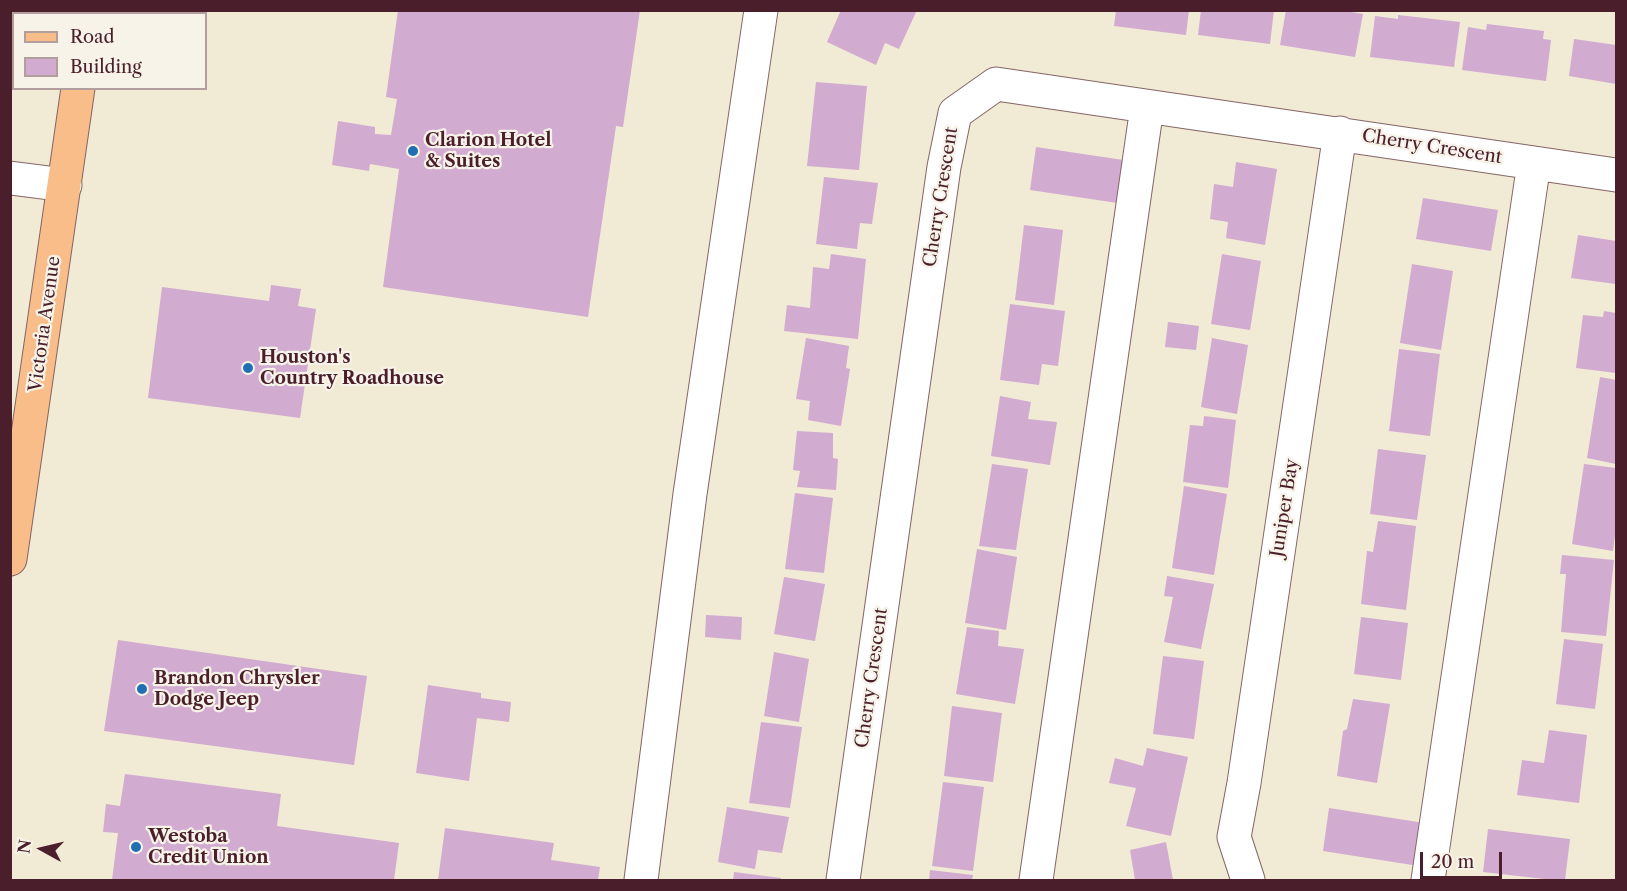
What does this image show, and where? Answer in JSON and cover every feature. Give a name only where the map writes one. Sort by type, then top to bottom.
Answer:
[{"type":"main road","name":"Victoria Avenue","points":[[10,559],[78,90]]},
{"type":"street","points":[[640,880],[690,495],[761,10]]},
{"type":"street","name":"Cherry Crescent","points":[[843,880],[944,167],[955,113],[996,84],[1617,175]]},
{"type":"street","points":[[1036,880],[1147,107]]},
{"type":"street","name":"Juniper Bay","points":[[1248,880],[1234,837],[1340,133]]},
{"type":"street","points":[[1428,880],[1534,163]]},
{"type":"street","points":[[10,178],[65,185]]},
{"type":"building","points":[[398,10],[640,10],[623,127],[616,126],[588,317],[383,287],[399,169],[370,164],[369,171],[332,165],[338,121],[375,127],[375,134],[391,135],[397,99],[386,97]]},
{"type":"building","points":[[841,10],[917,10],[899,49],[885,43],[876,65],[827,42]]},
{"type":"building","points":[[1116,10],[1189,10],[1186,35],[1114,26]]},
{"type":"building","points":[[1201,10],[1274,10],[1270,44],[1198,35]]},
{"type":"building","points":[[1286,10],[1340,10],[1363,14],[1355,57],[1280,45]]},
{"type":"building","points":[[1398,15],[1460,22],[1454,67],[1370,57],[1375,16],[1398,19]]},
{"type":"building","points":[[1487,24],[1544,31],[1543,39],[1551,40],[1546,81],[1462,70],[1468,27],[1486,30]]},
{"type":"building","points":[[1574,39],[1616,45],[1616,84],[1569,76]]},
{"type":"building","points":[[816,82],[867,86],[859,170],[807,166]]},
{"type":"building","points":[[1036,147],[1130,161],[1124,204],[1030,190]]},
{"type":"building","points":[[1236,162],[1277,169],[1265,245],[1226,238],[1228,222],[1210,219],[1214,184],[1233,187]]},
{"type":"building","points":[[824,177],[878,183],[872,224],[860,223],[857,249],[816,244]]},
{"type":"building","points":[[1423,198],[1498,210],[1491,251],[1416,239]]},
{"type":"building","points":[[1024,225],[1063,230],[1054,305],[1015,300]]},
{"type":"building","points":[[1578,235],[1616,241],[1616,284],[1571,278]]},
{"type":"building","points":[[831,254],[866,259],[858,339],[784,331],[787,305],[810,308],[813,267],[829,269]]},
{"type":"building","points":[[1222,254],[1261,261],[1250,330],[1211,324]]},
{"type":"building","points":[[1412,264],[1453,271],[1441,350],[1400,343]]},
{"type":"building","points":[[271,285],[301,289],[298,306],[316,309],[300,418],[148,398],[162,287],[269,301]]},
{"type":"building","points":[[1010,304],[1065,311],[1058,366],[1042,364],[1039,385],[1000,380]]},
{"type":"building","points":[[1604,311],[1616,313],[1616,373],[1576,368],[1583,315],[1603,317]]},
{"type":"building","points":[[1168,322],[1199,326],[1196,350],[1165,347]]},
{"type":"building","points":[[806,338],[849,346],[846,368],[850,369],[841,426],[808,420],[810,401],[796,399]]},
{"type":"building","points":[[1212,338],[1248,345],[1237,414],[1201,407]]},
{"type":"building","points":[[1399,349],[1440,354],[1430,436],[1389,431]]},
{"type":"building","points":[[1600,377],[1616,380],[1616,464],[1587,458]]},
{"type":"building","points":[[1000,396],[1031,402],[1028,419],[1057,422],[1050,465],[991,456]]},
{"type":"building","points":[[1204,416],[1236,420],[1228,488],[1183,482],[1190,425],[1203,426]]},
{"type":"building","points":[[797,431],[833,433],[833,458],[838,459],[836,490],[797,487],[800,471],[793,470]]},
{"type":"building","points":[[1378,449],[1426,455],[1417,520],[1370,514]]},
{"type":"building","points":[[992,464],[1028,469],[1016,550],[979,546]]},
{"type":"building","points":[[1584,464],[1616,468],[1616,528],[1613,551],[1572,544]]},
{"type":"building","points":[[1184,486],[1227,494],[1214,575],[1172,568]]},
{"type":"building","points":[[795,493],[833,498],[824,573],[785,569]]},
{"type":"building","points":[[1378,521],[1416,526],[1406,610],[1361,604],[1367,551],[1373,552]]},
{"type":"building","points":[[977,549],[1017,557],[1006,630],[965,623]]},
{"type":"building","points":[[1562,555],[1614,560],[1606,636],[1561,632],[1566,574],[1560,574]]},
{"type":"building","points":[[1167,576],[1214,584],[1201,649],[1164,642],[1173,597],[1164,596]]},
{"type":"building","points":[[784,577],[825,584],[815,641],[774,634]]},
{"type":"building","points":[[706,615],[742,617],[741,640],[705,637]]},
{"type":"building","points":[[1361,617],[1408,623],[1401,680],[1354,674]]},
{"type":"building","points":[[967,627],[999,631],[998,646],[1024,649],[1015,704],[956,694]]},
{"type":"building","points":[[1564,639],[1603,644],[1595,709],[1556,704]]},
{"type":"building","points":[[118,640],[367,676],[354,765],[104,731]]},
{"type":"building","points":[[774,652],[809,659],[799,722],[764,716]]},
{"type":"building","points":[[1163,656],[1204,661],[1194,739],[1153,734]]},
{"type":"building","points":[[428,685],[481,693],[481,698],[511,702],[509,722],[477,718],[469,781],[416,773]]},
{"type":"building","points":[[1353,699],[1390,704],[1377,783],[1337,776],[1343,731],[1347,729]]},
{"type":"building","points":[[952,706],[1002,713],[993,782],[944,776]]},
{"type":"building","points":[[761,722],[802,727],[790,808],[749,803]]},
{"type":"building","points":[[1549,730],[1587,735],[1579,803],[1517,795],[1522,760],[1544,763]]},
{"type":"building","points":[[1147,748],[1188,757],[1171,836],[1126,826],[1136,788],[1109,783],[1115,758],[1143,766]]},
{"type":"building","points":[[125,774],[281,794],[277,826],[399,843],[394,880],[112,880],[118,833],[103,832],[106,804],[120,806]]},
{"type":"building","points":[[943,782],[984,787],[973,871],[932,866]]},
{"type":"building","points":[[727,807],[789,817],[782,853],[758,850],[755,869],[718,862]]},
{"type":"building","points":[[1329,808],[1424,823],[1419,866],[1323,851]]},
{"type":"building","points":[[445,828],[554,843],[551,860],[600,867],[598,880],[438,880]]},
{"type":"building","points":[[1488,829],[1570,839],[1565,880],[1483,872]]},
{"type":"building","points":[[1166,842],[1173,880],[1135,880],[1130,850]]},
{"type":"building","points":[[930,870],[973,875],[972,880],[929,880]]},
{"type":"building","points":[[734,872],[781,878],[781,880],[733,880]]},
{"type":"place","name":"Clarion Hotel & Suites","points":[[413,151]]},
{"type":"place","name":"Houston's Country Roadhouse","points":[[248,368]]},
{"type":"place","name":"Brandon Chrysler Dodge Jeep","points":[[142,689]]},
{"type":"place","name":"Westoba Credit Union","points":[[136,847]]}]
